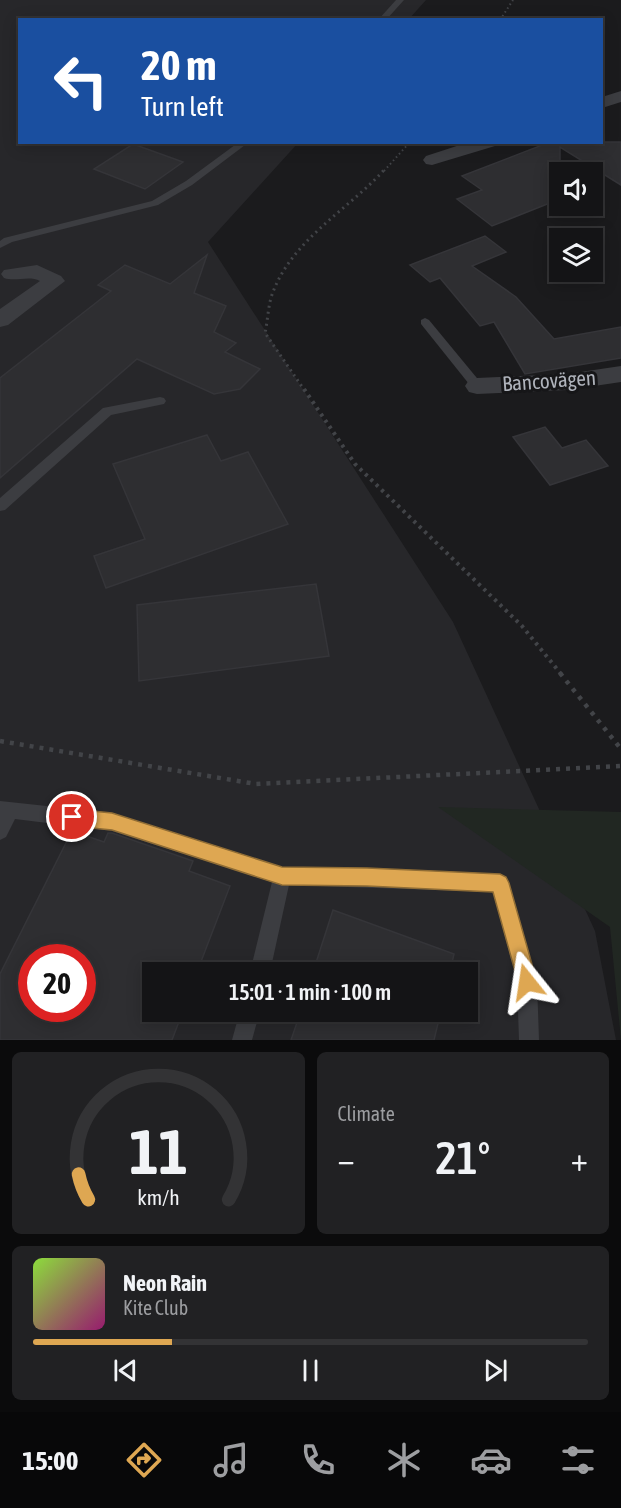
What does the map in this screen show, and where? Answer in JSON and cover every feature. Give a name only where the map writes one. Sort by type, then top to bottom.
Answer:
[{"type":"street","points":[[603,103],[621,96]]},
{"type":"street","points":[[432,160],[483,144]]},
{"type":"street","points":[[0,320],[54,281],[37,271],[11,274]]},
{"type":"street","name":"Bancovägen","points":[[477,386],[602,379],[621,374]]},
{"type":"lane","points":[[383,18],[400,0]]},
{"type":"lane","points":[[0,245],[8,240],[155,203],[189,183],[242,144]]},
{"type":"lane","points":[[425,322],[477,386]]},
{"type":"lane","points":[[0,506],[107,411],[160,401]]},
{"type":"lane","points":[[0,831],[5,810],[112,822],[282,876],[500,883],[527,982],[529,1040]]},
{"type":"lane","points":[[262,962],[282,876]]},
{"type":"lane","points":[[242,1040],[247,1022]]},
{"type":"path","points":[[501,18],[513,0]]},
{"type":"path","points":[[408,144],[369,187],[296,251],[273,292],[265,333],[355,465],[522,626],[621,749]]},
{"type":"path","points":[[0,741],[256,784],[621,766]]},
{"type":"shaded area","points":[[0,0],[426,0],[410,18],[18,18],[18,144],[297,144],[208,242],[453,622],[595,931],[616,1040],[0,1040]]},
{"type":"shaded area","points":[[438,807],[621,812],[621,1040],[610,927]]},
{"type":"building","points":[[621,142],[621,185],[603,174],[603,162],[584,162],[560,147],[560,162],[549,162],[549,203],[492,226],[457,199],[482,190],[462,176],[545,144]]},
{"type":"building","points":[[133,144],[183,162],[145,189],[94,169]]},
{"type":"building","points":[[485,236],[506,252],[472,266],[516,297],[554,339],[621,327],[621,358],[525,374],[494,322],[480,326],[440,278],[430,282],[410,265]]},
{"type":"building","points":[[207,255],[194,293],[226,306],[214,332],[236,343],[225,352],[260,369],[240,389],[214,394],[137,359],[0,478],[0,378],[111,291],[98,285],[125,265],[170,284]]},
{"type":"building","points":[[545,427],[562,448],[586,440],[608,466],[550,485],[513,437]]},
{"type":"building","points":[[207,435],[221,461],[248,452],[288,524],[106,588],[94,556],[145,539],[113,464]]},
{"type":"building","points":[[316,584],[329,656],[139,681],[137,605]]},
{"type":"building","points":[[72,831],[104,842],[108,833],[112,833],[193,861],[189,871],[230,886],[201,962],[142,962],[142,1022],[179,1022],[172,1040],[0,1040],[0,974]]},
{"type":"building","points":[[333,910],[454,954],[452,962],[316,962]]},
{"type":"building","points":[[297,1022],[438,1022],[434,1040],[291,1040]]},
{"type":"route","points":[[72,817],[112,822],[282,876],[500,883],[527,982]]}]
